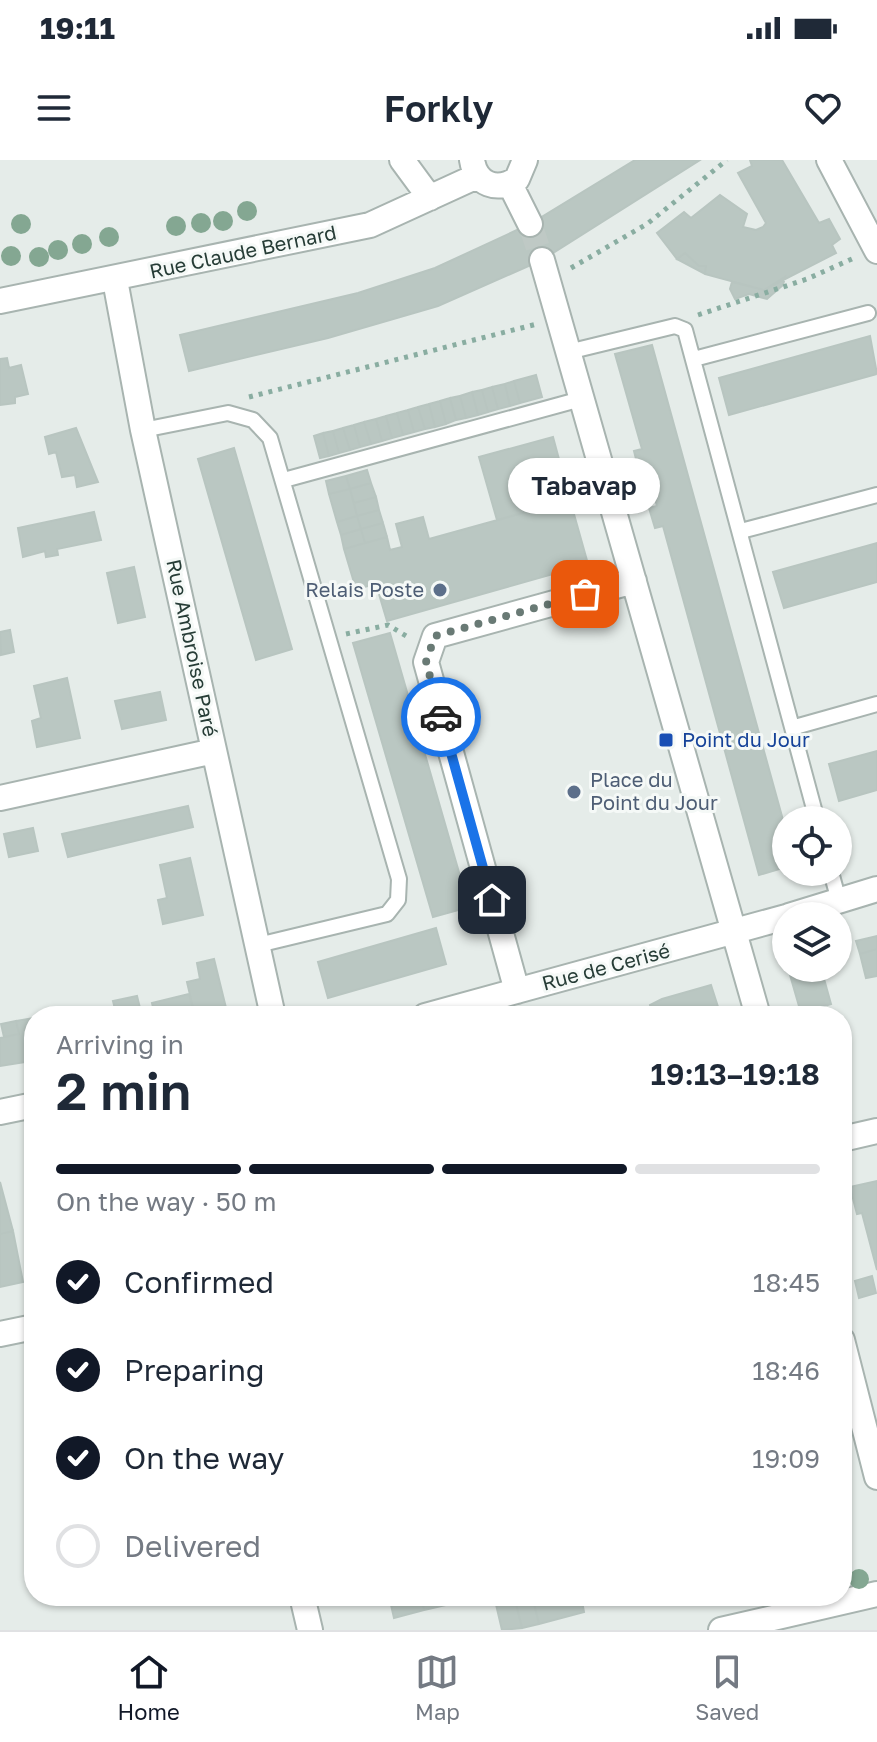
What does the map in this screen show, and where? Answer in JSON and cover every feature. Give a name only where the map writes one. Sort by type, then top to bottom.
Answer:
[{"type":"street","points":[[402,160],[430,198]]},
{"type":"street","points":[[475,168],[492,186],[510,184],[523,172],[525,160]]},
{"type":"street","points":[[829,160],[872,240]]},
{"type":"street","name":"Rue Claude Bernard","points":[[0,301],[115,280],[370,225],[430,198],[475,168]]},
{"type":"street","points":[[510,184],[530,224]]},
{"type":"street","points":[[545,270],[737,932],[756,1006]]},
{"type":"street","name":"Rue Ambroise Paré","points":[[115,280],[143,430],[271,1006]]},
{"type":"street","points":[[517,991],[426,662],[428,648],[435,636],[634,581]]},
{"type":"street","points":[[0,798],[214,751]]},
{"type":"street","name":"Rue de Cerisé","points":[[836,902],[877,889]]},
{"type":"street","name":"Rue de Cerisé","points":[[462,1006],[772,921]]},
{"type":"street","points":[[0,1112],[24,1107]]},
{"type":"street","points":[[852,1137],[877,1131]]},
{"type":"street","points":[[0,1334],[24,1329]]},
{"type":"street","points":[[852,1379],[877,1477]]},
{"type":"street","points":[[852,1600],[877,1594]]},
{"type":"street","points":[[304,1606],[310,1630]]},
{"type":"street","points":[[721,1630],[825,1606]]},
{"type":"lane","points":[[694,359],[868,313]]},
{"type":"lane","points":[[568,352],[675,326],[685,330],[795,727],[814,806]]},
{"type":"lane","points":[[284,480],[581,399]]},
{"type":"lane","points":[[143,430],[228,413],[253,420],[270,438],[399,879],[398,900],[387,914],[258,945]]},
{"type":"lane","points":[[741,531],[877,495]]},
{"type":"lane","points":[[795,727],[877,704]]},
{"type":"lane","points":[[835,886],[839,901]]},
{"type":"path","points":[[545,270],[602,253],[647,224],[727,160]]},
{"type":"path","points":[[675,326],[856,257],[872,240]]},
{"type":"path","points":[[228,413],[248,398],[499,336],[557,317]]},
{"type":"path","points":[[330,637],[388,625],[428,648]]},
{"type":"building","points":[[635,160],[700,160],[542,260],[438,306],[328,338],[189,371],[180,335],[358,293],[435,268],[530,224]]},
{"type":"building","points":[[750,160],[782,160],[819,223],[829,219],[840,239],[832,245],[836,253],[764,290],[705,274],[706,266],[699,266],[685,253],[677,259],[657,233],[684,212],[691,218],[720,195],[747,214],[743,227],[756,230],[763,227],[766,223],[738,173],[752,166]]},
{"type":"building","points":[[685,253],[699,266],[706,266],[705,274],[677,259]]},
{"type":"building","points":[[785,277],[783,285],[767,299],[749,294],[735,299],[730,289],[732,282],[764,290]]},
{"type":"building","points":[[870,336],[877,374],[729,415],[719,378]]},
{"type":"building","points":[[652,345],[779,806],[772,806],[772,871],[759,875],[663,526],[655,528],[649,508],[657,506],[647,469],[639,471],[634,451],[642,449],[615,354]]},
{"type":"building","points":[[7,358],[9,368],[21,365],[28,394],[15,397],[15,403],[0,405],[0,359]]},
{"type":"building","points":[[536,375],[542,397],[520,403],[514,381]]},
{"type":"building","points":[[514,381],[520,403],[510,406],[505,384]]},
{"type":"building","points":[[505,384],[510,406],[498,409],[492,387]]},
{"type":"building","points":[[492,387],[498,409],[488,412],[482,390]]},
{"type":"building","points":[[482,390],[488,412],[478,415],[472,392]]},
{"type":"building","points":[[472,392],[478,415],[466,418],[460,396]]},
{"type":"building","points":[[460,396],[466,418],[456,420],[450,398]]},
{"type":"building","points":[[450,398],[456,420],[446,424],[440,401]]},
{"type":"building","points":[[440,401],[446,424],[435,427],[429,404]]},
{"type":"building","points":[[429,404],[435,427],[425,429],[418,407]]},
{"type":"building","points":[[418,407],[425,429],[414,432],[408,410]]},
{"type":"building","points":[[408,410],[414,432],[403,435],[397,413]]},
{"type":"building","points":[[397,413],[403,435],[392,438],[386,416]]},
{"type":"building","points":[[386,416],[392,438],[382,441],[376,419]]},
{"type":"building","points":[[376,419],[382,441],[371,444],[364,422]]},
{"type":"building","points":[[364,422],[371,444],[360,447],[354,425]]},
{"type":"building","points":[[354,425],[360,447],[350,450],[343,428]]},
{"type":"building","points":[[76,428],[98,482],[77,487],[75,475],[62,477],[56,452],[49,454],[45,437]]},
{"type":"building","points":[[343,428],[350,450],[339,453],[333,431]]},
{"type":"building","points":[[333,431],[339,453],[329,456],[323,433]]},
{"type":"building","points":[[323,433],[329,456],[320,458],[314,436]]},
{"type":"building","points":[[553,437],[570,500],[497,520],[479,457]]},
{"type":"building","points":[[234,448],[292,649],[256,660],[198,459]]},
{"type":"building","points":[[367,470],[371,483],[350,489],[346,476]]},
{"type":"building","points":[[346,476],[350,489],[329,494],[326,481]]},
{"type":"building","points":[[371,483],[376,497],[354,503],[350,489]]},
{"type":"building","points":[[350,489],[357,516],[337,522],[329,494]]},
{"type":"building","points":[[376,497],[379,510],[357,516],[354,503]]},
{"type":"building","points":[[570,500],[588,564],[387,621],[376,584],[356,589],[344,549],[387,537],[390,550],[402,547],[396,524],[423,517],[429,539]]},
{"type":"building","points":[[379,510],[383,523],[361,529],[357,516]]},
{"type":"building","points":[[94,512],[101,540],[57,549],[58,555],[46,557],[45,551],[23,557],[18,528]]},
{"type":"building","points":[[357,516],[361,529],[341,535],[337,522]]},
{"type":"building","points":[[383,523],[387,537],[365,543],[361,529]]},
{"type":"building","points":[[361,529],[365,543],[344,549],[341,535]]},
{"type":"building","points":[[877,543],[877,582],[784,608],[773,572]]},
{"type":"building","points":[[134,567],[145,617],[118,623],[107,573]]},
{"type":"building","points":[[10,630],[14,652],[1,655],[0,632]]},
{"type":"building","points":[[390,633],[469,907],[433,917],[353,643]]},
{"type":"building","points":[[67,678],[80,738],[37,747],[32,721],[41,718],[34,686]]},
{"type":"building","points":[[160,692],[166,720],[122,729],[115,701]]},
{"type":"building","points":[[877,751],[877,790],[839,801],[829,764]]},
{"type":"building","points":[[188,806],[193,827],[68,857],[62,834]]},
{"type":"building","points":[[33,828],[38,851],[9,857],[4,834]]},
{"type":"building","points":[[190,858],[203,915],[163,924],[158,900],[167,898],[160,865]]},
{"type":"building","points":[[436,928],[446,964],[328,998],[318,962]]},
{"type":"building","points":[[877,936],[877,949],[860,954],[856,941]]},
{"type":"building","points":[[877,949],[877,976],[866,978],[860,954]]},
{"type":"building","points":[[214,959],[226,1006],[193,1006],[187,982],[200,979],[197,963]]},
{"type":"building","points":[[792,982],[825,982],[831,1004],[799,1006]]},
{"type":"building","points":[[711,985],[718,1006],[650,1006],[662,999]]},
{"type":"building","points":[[189,994],[192,1006],[153,1006],[152,1003]]},
{"type":"building","points":[[137,996],[140,1006],[114,1006],[113,1001]]},
{"type":"building","points":[[24,1020],[24,1062],[0,1066],[0,1038],[19,1034],[16,1021]]},
{"type":"building","points":[[16,1021],[19,1034],[4,1037],[1,1024]]},
{"type":"building","points":[[877,1181],[877,1270],[862,1213],[857,1214],[852,1187]]},
{"type":"building","points":[[0,1182],[13,1231],[0,1234]]},
{"type":"building","points":[[13,1231],[23,1282],[0,1287],[0,1234]]},
{"type":"building","points":[[872,1276],[876,1293],[859,1298],[855,1281]]},
{"type":"building","points":[[391,1606],[423,1606],[424,1610],[394,1618]]},
{"type":"building","points":[[496,1606],[516,1606],[522,1628],[502,1630]]},
{"type":"building","points":[[516,1606],[534,1606],[539,1624],[522,1628]]},
{"type":"building","points":[[534,1606],[583,1606],[584,1612],[539,1624]]},
{"type":"tunnel","points":[[530,224],[542,260]]},
{"type":"way so far","points":[[441,717],[426,662],[428,648],[435,636],[585,594]]},
{"type":"place","name":"Relais Poste","points":[[440,590]]},
{"type":"place","name":"Tabavap","points":[[585,594]]},
{"type":"place","name":"Point du Jour","points":[[666,740]]},
{"type":"place","name":"Place du Point du Jour","points":[[574,792]]},
{"type":"route","points":[[441,717],[492,900]]}]
